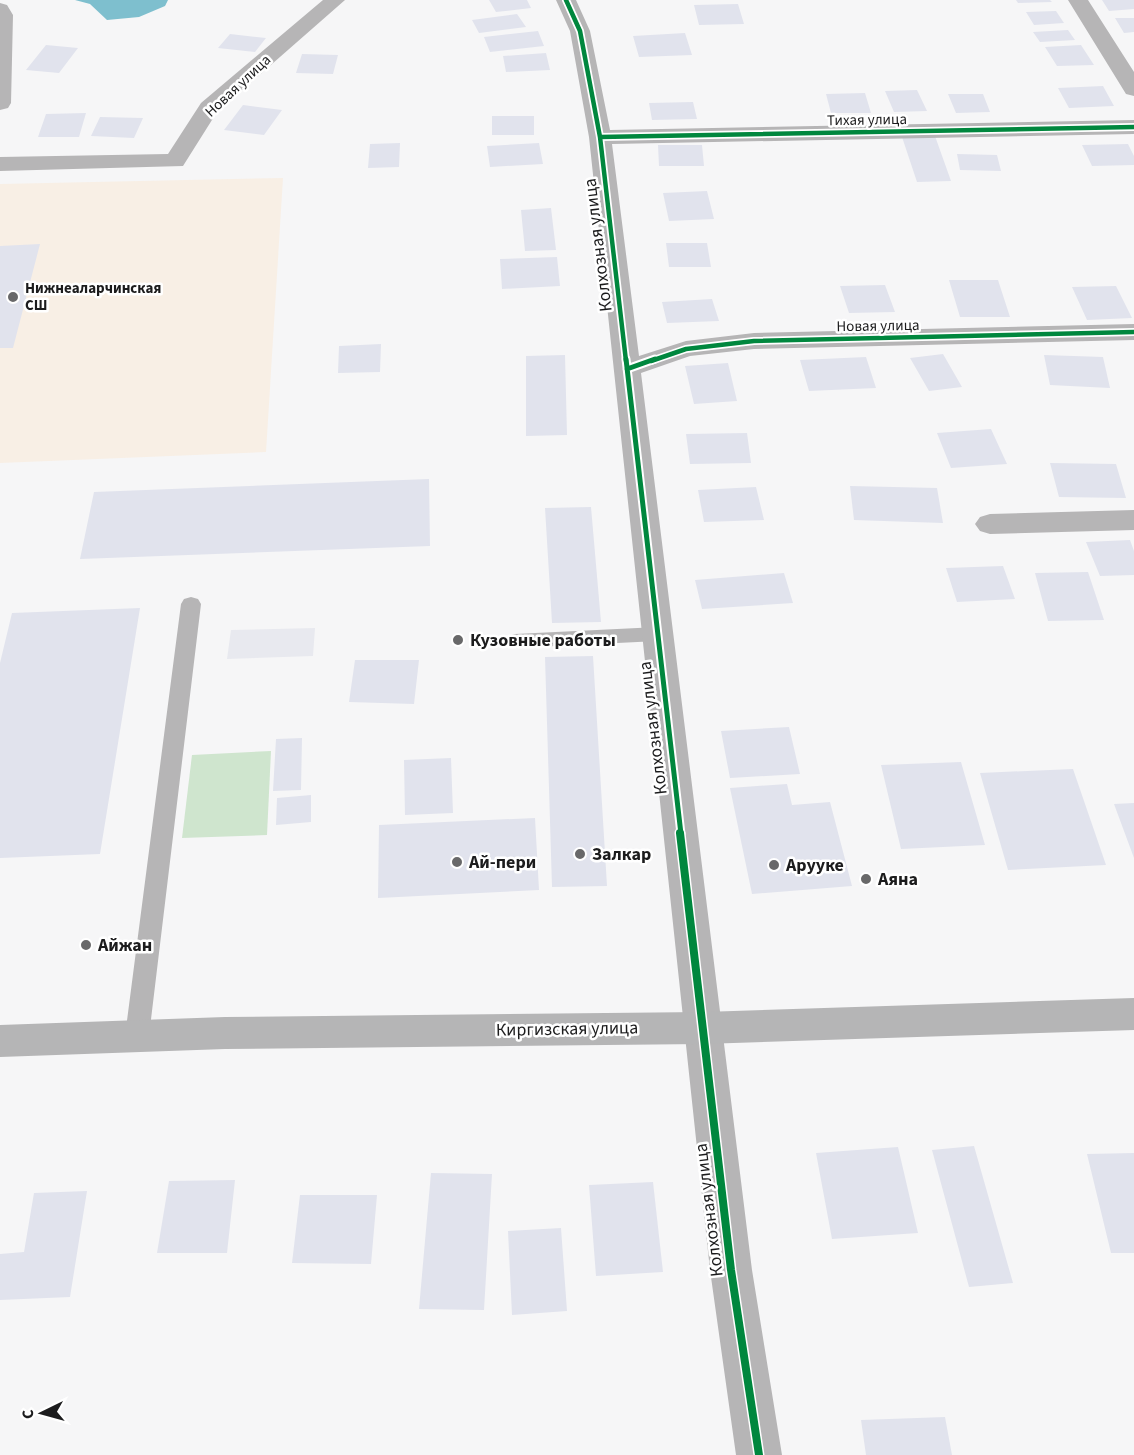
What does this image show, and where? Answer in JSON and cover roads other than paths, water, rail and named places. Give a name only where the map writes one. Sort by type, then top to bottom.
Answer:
[{"type":"main road","name":"Киргизская улица","points":[[0,1041],[137,1036],[703,1028],[1134,1014]]},
{"type":"street","name":"Новая улица","points":[[0,164],[175,161],[209,108],[335,0]]},
{"type":"street","name":"Колхозная улица","points":[[566,0],[580,31],[600,136],[731,1269],[759,1455]]},
{"type":"street","points":[[1078,0],[1134,89]]},
{"type":"street","points":[[0,9],[3,15],[0,103]]},
{"type":"street","name":"Тихая улица","points":[[600,136],[1134,127]]},
{"type":"street","name":"Новая улица","points":[[627,369],[686,349],[754,341],[1134,332]]},
{"type":"street","points":[[990,524],[1134,520]]},
{"type":"lane","points":[[137,1036],[191,604]]},
{"type":"lane","points":[[515,641],[658,634]]},
{"type":"water","points":[[75,0],[168,0],[165,6],[139,17],[107,20],[90,4]]},
{"type":"place","name":"Нижнеаларчинская СШ","points":[[13,297]]},
{"type":"place","name":"Кузовные работы","points":[[458,640]]},
{"type":"place","name":"Залкар","points":[[580,854]]},
{"type":"place","name":"Ай-пери","points":[[457,862]]},
{"type":"place","name":"Арууке","points":[[774,865]]},
{"type":"place","name":"Аяна","points":[[866,879]]},
{"type":"place","name":"Айжан","points":[[86,945]]}]
